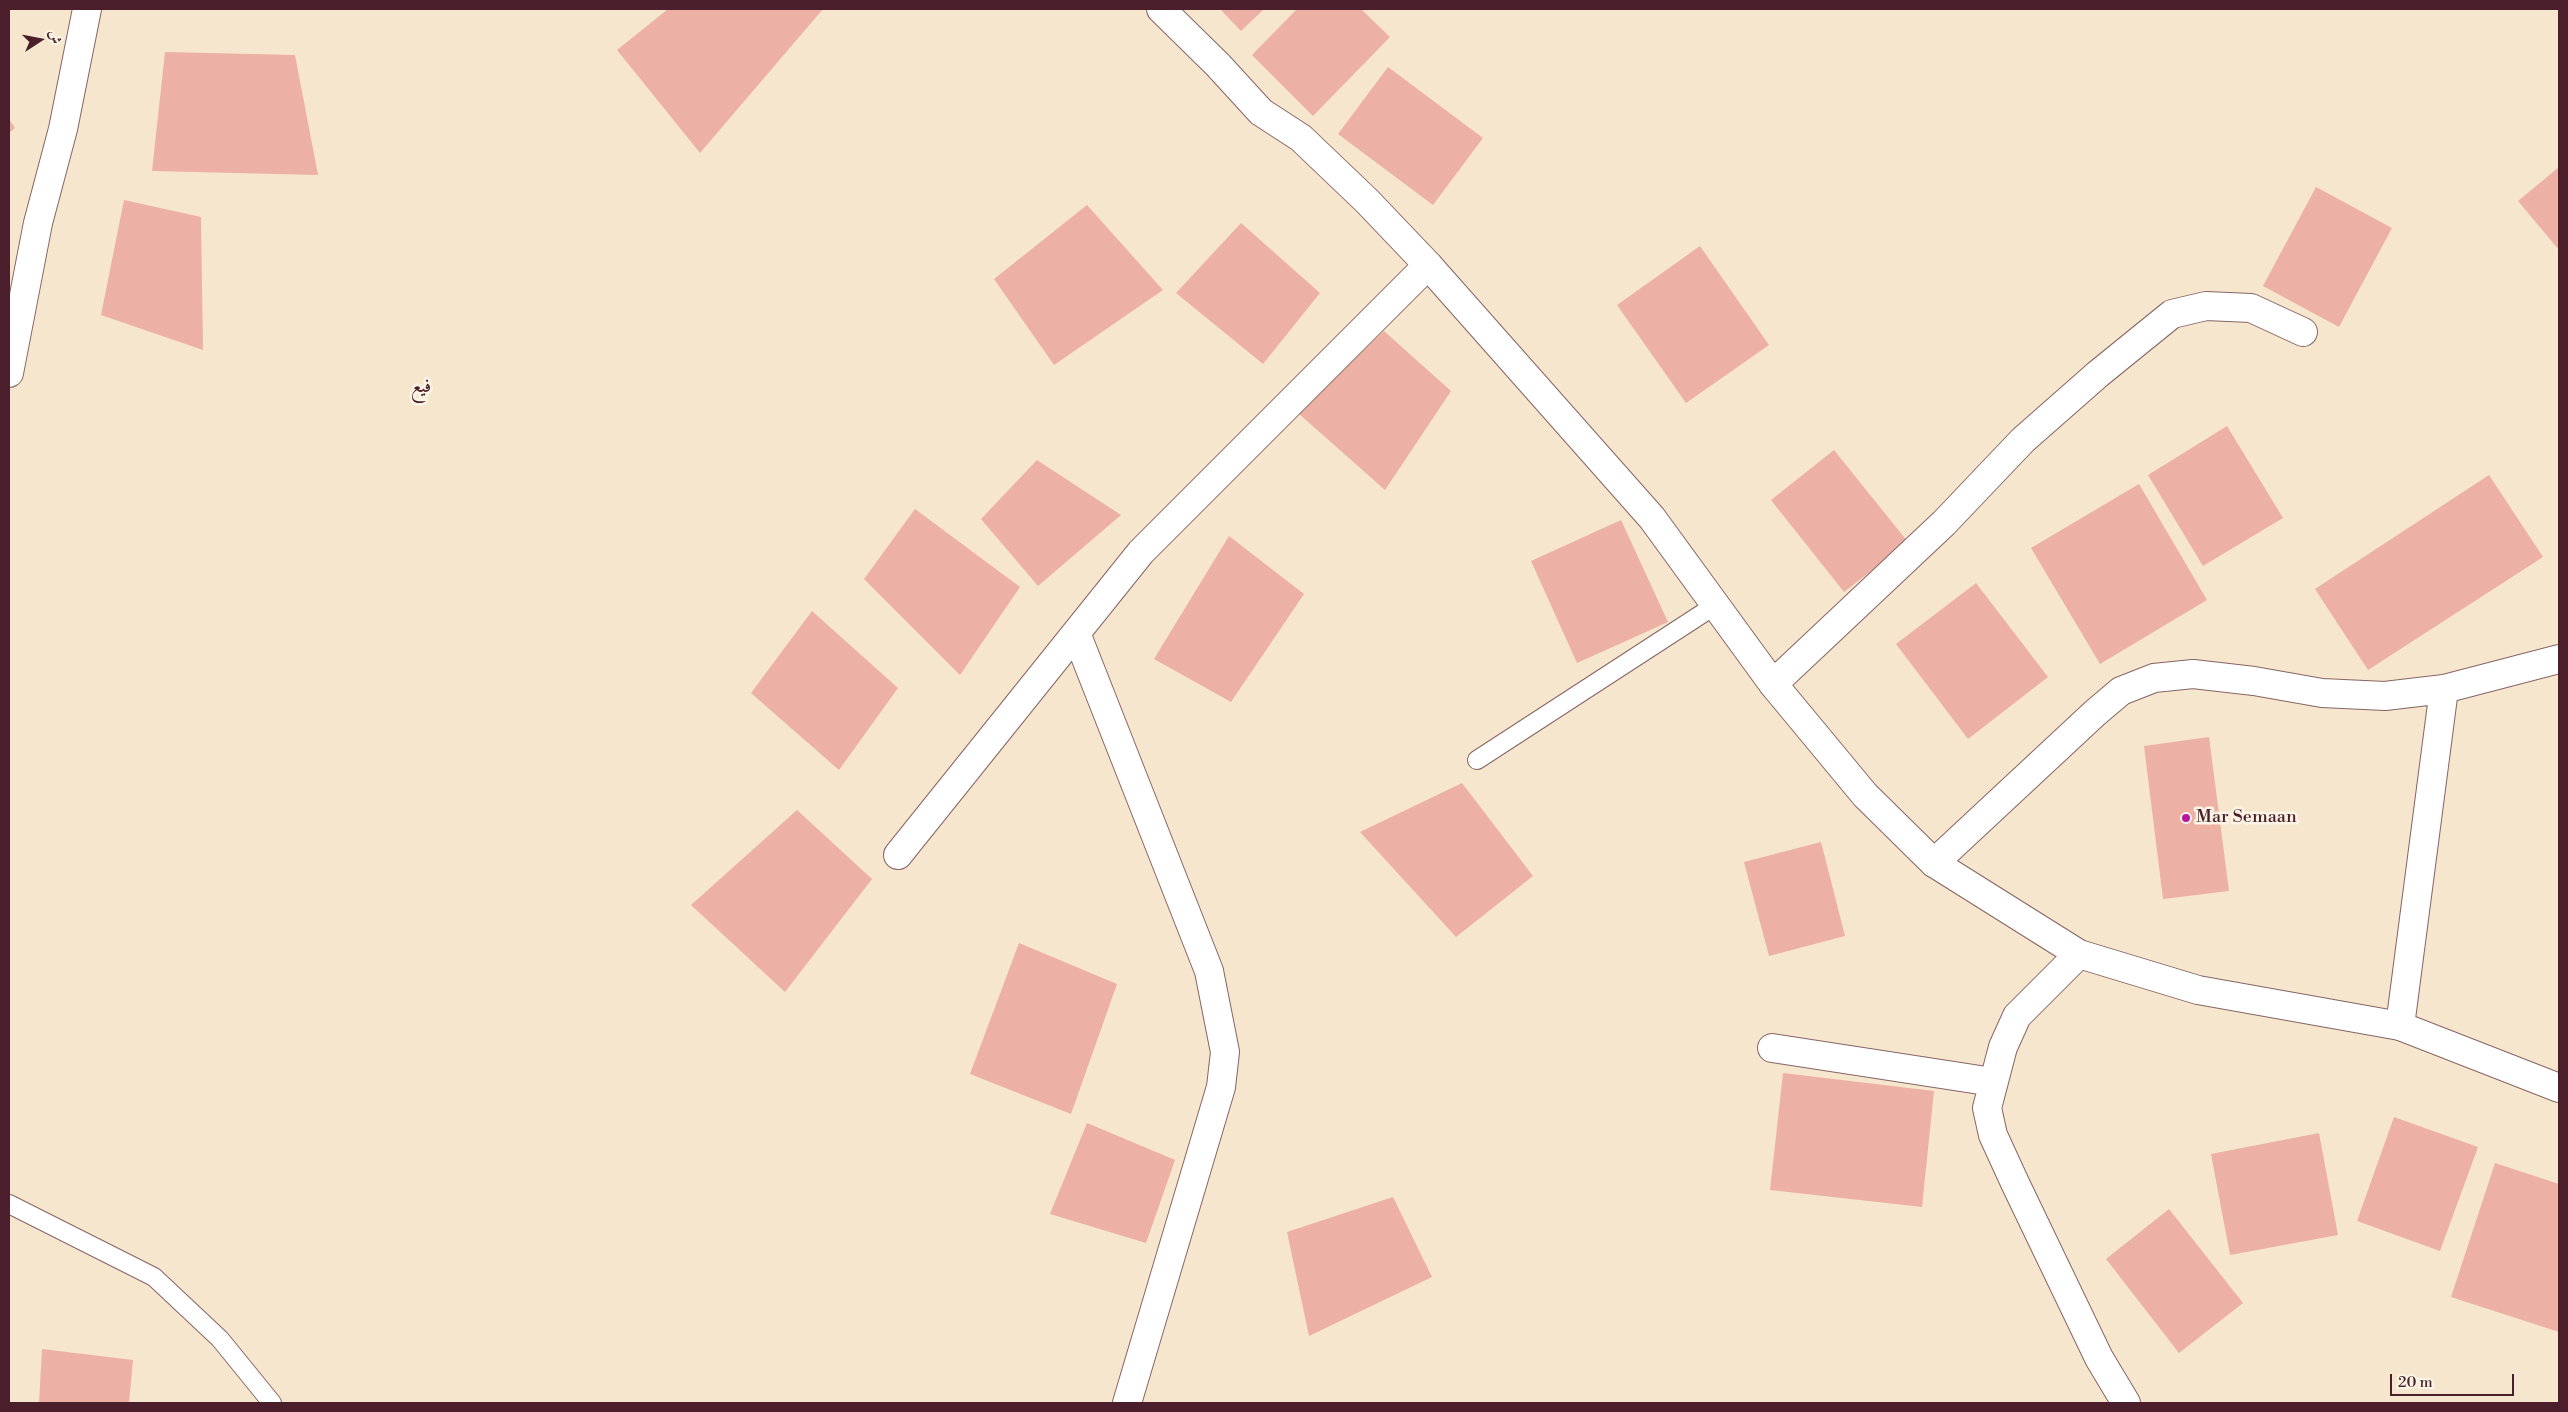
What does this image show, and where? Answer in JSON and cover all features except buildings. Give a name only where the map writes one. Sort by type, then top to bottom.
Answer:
[{"type":"street","points":[[9,374],[38,223],[63,129],[88,9]]},
{"type":"street","points":[[1161,9],[1218,65],[1261,112],[1301,138],[1367,201],[1428,265],[1652,518],[1714,606],[1773,684],[1865,795],[1934,863],[2079,954],[2198,990],[2400,1026],[2559,1088]]},
{"type":"street","points":[[898,855],[1141,552],[1428,265]]},
{"type":"street","points":[[1773,684],[1937,529],[2022,440],[2098,374],[2172,314],[2206,306],[2252,308],[2303,332]]},
{"type":"street","points":[[1076,633],[1209,971],[1225,1052],[1221,1087],[1127,1403]]},
{"type":"street","points":[[1934,863],[2095,712],[2121,691],[2154,678],[2194,674],[2254,680],[2322,693],[2384,696],[2444,689],[2559,659]]},
{"type":"street","points":[[2400,1026],[2444,689]]},
{"type":"street","points":[[2079,954],[2017,1016],[2003,1047],[1987,1108],[1993,1135],[2099,1358],[2126,1403]]},
{"type":"street","points":[[1772,1048],[1993,1082]]},
{"type":"lane","points":[[1477,760],[1714,606]]},
{"type":"lane","points":[[9,1204],[154,1277],[220,1339],[272,1403]]},
{"type":"place","name":"Mar Semaan","points":[[2186,818]]},
{"type":"district","name":"فيع","points":[[421,387]]}]
